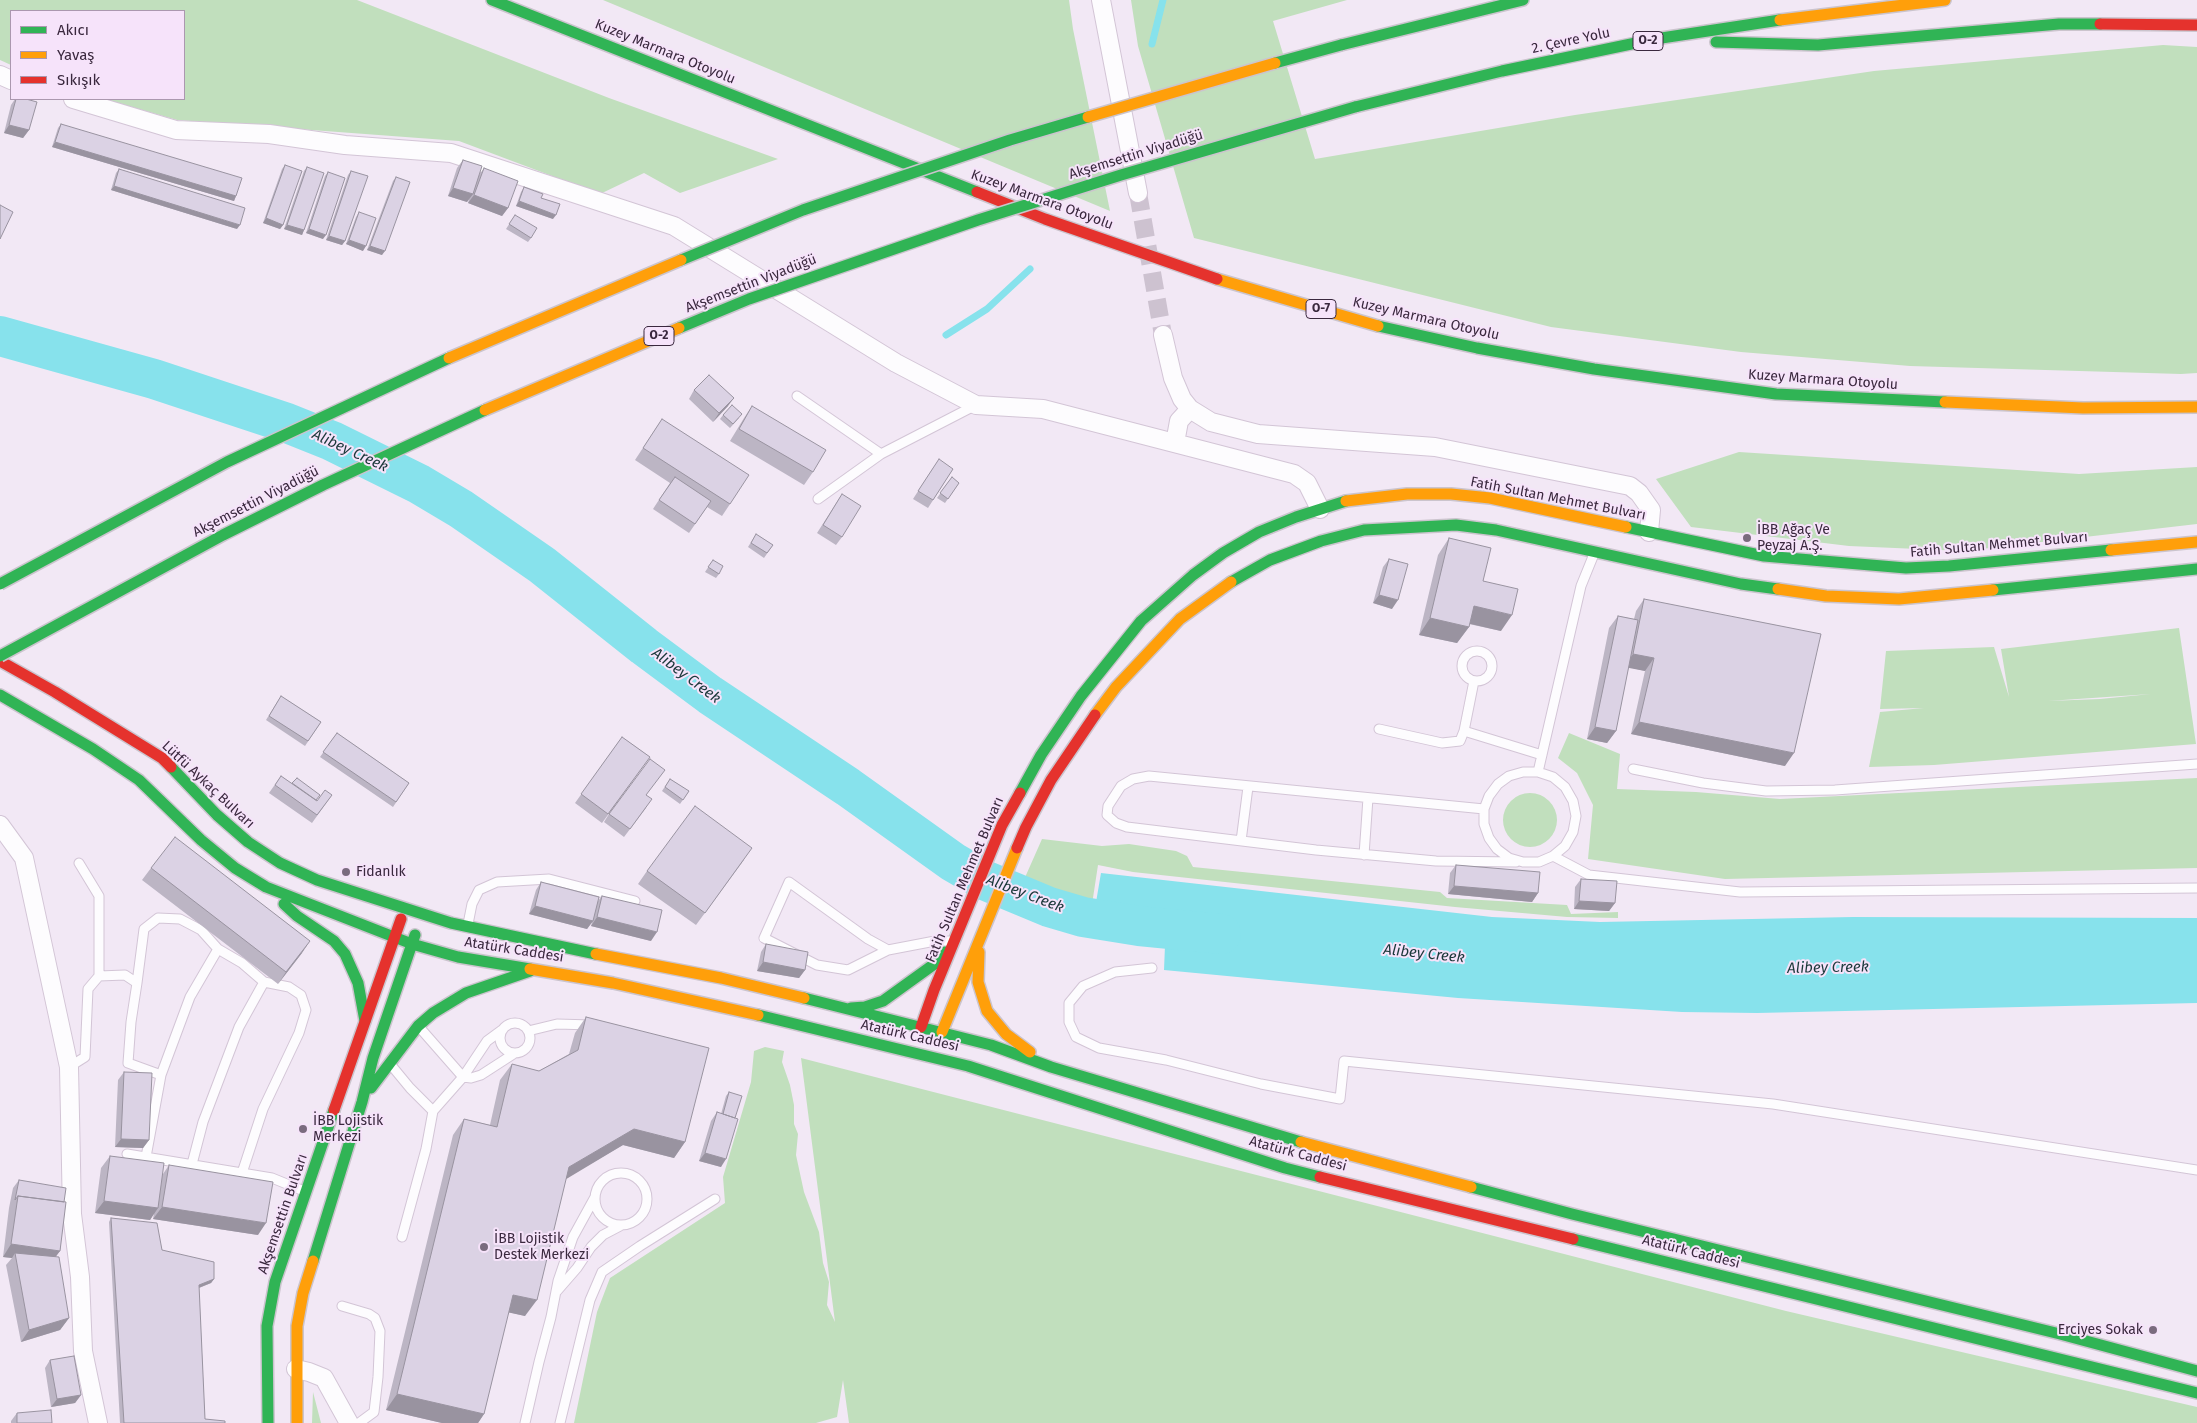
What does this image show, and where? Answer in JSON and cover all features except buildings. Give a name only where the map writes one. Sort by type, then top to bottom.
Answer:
[{"type":"main road","name":"Kuzey Marmara Otoyolu","points":[[492,0],[1044,219],[1218,279],[1383,327],[1477,348],[1594,369],[1776,394],[2083,408],[2197,407]]},
{"type":"main road","points":[[0,584],[227,462],[318,418],[437,363],[803,210],[993,146],[1180,90],[1341,45],[1523,0]]},
{"type":"main road","name":"2. Çevre Yolu","points":[[1355,107],[1502,71],[1655,39],[1804,17],[1945,0]]},
{"type":"main road","points":[[1655,39],[1818,45],[2059,24],[2197,25]]},
{"type":"main road","name":"Akşemsettin Viyadüğü","points":[[0,656],[223,535],[324,485],[468,417],[749,299],[978,220],[1120,175],[1355,107]]},
{"type":"main road","name":"Fatih Sultan Mehmet Bulvarı","points":[[921,1027],[1002,825],[1041,755],[1081,696],[1141,620],[1193,575],[1223,553],[1259,532],[1320,509],[1354,499],[1407,494],[1451,494],[1490,498],[1602,521],[1648,540],[1764,556],[1906,568],[1949,566],[2197,542]]},
{"type":"main road","points":[[1594,552],[1602,521]]},
{"type":"main road","points":[[942,1032],[1026,827],[1052,780],[1116,687],[1180,619],[1227,584],[1270,560],[1321,541],[1364,530],[1456,525],[1496,530],[1741,584],[1826,596],[1899,599],[2197,569]]},
{"type":"main road","points":[[1643,563],[1648,540]]},
{"type":"main road","name":"Lütfü Aykaç Bulvarı","points":[[0,661],[55,692],[162,758],[217,815],[248,842],[280,863],[317,880],[405,908]]},
{"type":"main road","points":[[0,695],[94,748],[139,780],[156,794],[202,840],[235,868],[266,888],[297,916],[334,941],[345,954],[358,983],[366,1022]]},
{"type":"main road","points":[[266,888],[395,937]]},
{"type":"main road","name":"Atatürk Caddesi","points":[[405,908],[423,915],[468,927],[721,978],[942,1032],[991,1045],[1051,1068],[1323,1148],[1572,1214],[2060,1334],[2197,1370]]},
{"type":"main road","name":"Akşemsettin Bulvarı","points":[[268,1423],[267,1326],[275,1282],[405,908]]},
{"type":"main road","points":[[297,1423],[297,1326],[304,1293],[362,1102],[373,1058],[423,915]]},
{"type":"main road","name":"Atatürk Caddesi","points":[[395,937],[412,944],[458,957],[538,969],[735,1010],[968,1066],[1285,1168],[2197,1393]]},
{"type":"main road","points":[[979,940],[978,982],[987,1011],[1006,1034],[1051,1068]]},
{"type":"main road","points":[[846,1008],[865,1007],[883,1001],[933,965],[954,941]]},
{"type":"main road","points":[[362,1102],[418,1026],[433,1013],[466,993],[505,978],[538,969]]},
{"type":"main road","points":[[841,1035],[864,1031],[905,1039]]},
{"type":"main road","points":[[928,1046],[936,1058]]},
{"type":"main road","points":[[266,1369],[296,1369]]},
{"type":"street","points":[[1101,0],[1138,193]]},
{"type":"street","points":[[76,100],[176,130],[269,134],[345,146],[451,153],[674,226],[896,363],[976,405],[1043,409],[1294,474],[1307,483],[1320,509]]},
{"type":"street","points":[[1163,335],[1173,378],[1182,399],[1190,409],[1211,422],[1258,434],[1435,447],[1630,486],[1639,493],[1651,510],[1648,540]]},
{"type":"street","points":[[1175,443],[1179,421],[1190,409]]},
{"type":"street","points":[[0,825],[24,858],[69,1067],[72,1214],[80,1277],[84,1351],[98,1423]]},
{"type":"street","points":[[296,1369],[324,1378],[349,1423]]},
{"type":"lane","points":[[797,396],[881,454]]},
{"type":"lane","points":[[818,499],[881,454],[976,405]]},
{"type":"lane","points":[[1538,772],[1581,586],[1594,552]]},
{"type":"lane","points":[[1378,729],[1442,743],[1460,741],[1464,731],[1474,681]]},
{"type":"lane","points":[[1464,731],[1542,754]]},
{"type":"lane","points":[[1633,769],[1703,783],[1766,791],[1835,790],[2197,764]]},
{"type":"lane","points":[[1484,809],[1149,776],[1133,779],[1121,786],[1108,806],[1107,815],[1116,824],[1127,827],[1364,855],[1436,861],[1523,862],[1539,862],[1553,856],[1565,846],[1573,832],[1576,816],[1573,801],[1565,787],[1553,777],[1538,772],[1523,772],[1504,780],[1489,796],[1484,809],[1484,824],[1489,838],[1497,849],[1509,858],[1523,862]]},
{"type":"lane","points":[[1240,841],[1248,787]]},
{"type":"lane","points":[[1364,855],[1368,798]]},
{"type":"lane","points":[[1553,856],[1589,875],[1740,892],[2197,888]]},
{"type":"lane","points":[[69,1067],[85,1056],[88,989],[100,976],[99,896],[79,863]]},
{"type":"lane","points":[[468,927],[472,904],[480,890],[497,882],[549,879],[635,901]]},
{"type":"lane","points":[[888,950],[868,939],[789,882],[764,938],[817,965],[848,970],[888,950],[935,941],[954,941]]},
{"type":"lane","points":[[161,1075],[128,1062],[131,1022],[144,929],[158,918],[180,918],[201,930],[218,949],[242,963],[264,982],[289,987],[301,994],[306,1010],[299,1033],[263,1109],[242,1173]]},
{"type":"lane","points":[[146,1157],[161,1075],[190,997],[218,949]]},
{"type":"lane","points":[[1152,968],[1115,972],[1083,986],[1069,1003],[1069,1022],[1076,1038],[1099,1048],[1166,1060],[1261,1084],[1340,1099],[1344,1062],[1773,1104],[2197,1170]]},
{"type":"lane","points":[[100,976],[125,975],[137,983]]},
{"type":"lane","points":[[192,1164],[203,1122],[239,1027],[264,982]]},
{"type":"lane","points":[[402,1237],[433,1111],[463,1077],[487,1041],[510,1024],[515,1023],[528,1030],[530,1036],[528,1046],[520,1052],[515,1053],[481,1075],[471,1078],[463,1077],[418,1026]]},
{"type":"lane","points":[[528,1030],[557,1024],[587,1024],[605,1029]]},
{"type":"lane","points":[[502,1030],[500,1043],[506,1050],[515,1053]]},
{"type":"lane","points":[[389,1063],[433,1111]]},
{"type":"lane","points":[[127,1154],[272,1178],[307,1192]]},
{"type":"lane","points":[[525,1423],[556,1291],[572,1237],[595,1198],[602,1182],[608,1176],[625,1173],[633,1175],[640,1180],[647,1196],[644,1212],[638,1219],[603,1235],[591,1246],[577,1268],[556,1291]]},
{"type":"lane","points":[[595,1198],[596,1206],[606,1220],[622,1225]]},
{"type":"lane","points":[[560,1423],[590,1300],[602,1272],[715,1199]]},
{"type":"lane","points":[[342,1306],[376,1318],[380,1330],[374,1412],[359,1423]]},
{"type":"green space","points":[[0,0],[357,0],[609,98],[778,159],[680,193],[644,173],[600,194],[459,141],[177,120],[107,100],[185,100],[185,10],[10,10],[10,65],[0,60]]},
{"type":"green space","points":[[603,0],[1069,0],[1073,29],[1110,211]]},
{"type":"green space","points":[[1131,0],[1347,0],[1273,21],[1315,159],[1575,115],[1874,71],[2163,45],[2197,47],[2197,373],[1910,366],[1741,352],[1551,327],[1194,238],[1138,46]]},
{"type":"green space","points":[[1739,452],[2079,474],[2197,467],[2197,524],[1964,551],[1849,546],[1691,527],[1656,479]]},
{"type":"green space","points":[[2179,628],[2196,744],[1934,765],[1869,767],[1880,712],[1924,708],[1880,709],[1886,651],[1994,647],[2009,697],[2001,649]],"holes":[[[2151,694],[2100,699],[2048,701]]]},
{"type":"green space","points":[[1569,733],[1620,754],[1617,789],[1696,792],[1780,799],[2197,778],[2197,868],[1725,879],[1588,859],[1593,805],[1577,773],[1558,758]]},
{"type":"green space","points":[[1525,793],[1535,793],[1545,797],[1553,805],[1557,820],[1553,835],[1545,843],[1535,847],[1525,847],[1515,843],[1507,835],[1503,825],[1503,815],[1507,805],[1515,797]]},
{"type":"green space","points":[[1042,839],[1102,846],[1129,844],[1176,851],[1187,856],[1193,867],[1440,892],[1447,898],[1567,905],[1571,914],[1618,912],[1618,918],[1567,917],[1455,907],[1133,872],[1098,865],[1091,911],[1033,897],[1019,891]]},
{"type":"green space","points":[[765,1047],[784,1051],[782,1062],[790,1085],[794,1105],[794,1124],[798,1134],[796,1155],[804,1192],[819,1232],[823,1263],[829,1282],[827,1305],[835,1322],[801,1058],[1786,1311],[2197,1407],[2197,1423],[849,1423],[843,1380],[837,1417],[816,1423],[574,1423],[597,1312],[610,1278],[725,1203],[723,1177],[751,1082],[754,1051]]},
{"type":"green space","points":[[313,1392],[321,1423],[312,1423]]},
{"type":"water","points":[[1101,873],[1492,917],[1600,922],[1853,917],[2197,918],[2197,1003],[1757,1013],[1682,1012],[1458,998],[1164,970],[1166,921],[1094,914]]},
{"type":"waterway","points":[[1152,44],[1163,0]]},
{"type":"waterway","points":[[946,335],[987,309],[1030,269]]},
{"type":"waterway","name":"Alibey Creek","points":[[0,336],[154,379],[287,423],[332,441],[419,484],[461,509],[542,565],[644,646],[710,695],[848,787],[953,862],[984,880],[1049,907],[1083,917],[1139,926],[1221,934]]},
{"type":"tunnel","points":[[1138,193],[1163,335]]},
{"type":"traffic: fast","points":[[492,0],[977,192]]},
{"type":"traffic: fast","points":[[1341,45],[1523,0]]},
{"type":"traffic: fast","points":[[1355,107],[1502,71],[1655,39],[1780,20]]},
{"type":"traffic: fast","points":[[1716,42],[1818,45],[2059,24],[2100,24]]},
{"type":"traffic: fast","points":[[1275,63],[1341,45]]},
{"type":"traffic: fast","points":[[679,328],[749,299],[978,220],[1121,175],[1355,107]]},
{"type":"traffic: fast","points":[[681,260],[803,210],[1010,140],[1088,117]]},
{"type":"traffic: fast","points":[[1378,326],[1477,348],[1594,369],[1776,394],[1945,402]]},
{"type":"traffic: fast","points":[[0,584],[227,462],[449,358]]},
{"type":"traffic: fast","points":[[0,656],[223,535],[323,485],[485,410]]},
{"type":"traffic: fast","points":[[1020,793],[1041,755],[1081,696],[1141,621],[1193,575],[1223,553],[1259,532],[1296,517],[1346,501]]},
{"type":"traffic: fast","points":[[1231,582],[1270,560],[1321,541],[1364,530],[1456,525],[1496,530],[1741,584],[1778,589]]},
{"type":"traffic: fast","points":[[1626,527],[1764,556],[1906,568],[1949,566],[2111,550]]},
{"type":"traffic: fast","points":[[1993,590],[2197,569]]},
{"type":"traffic: fast","points":[[0,695],[93,749],[139,780],[201,840],[235,868],[266,887],[412,944],[458,957],[530,969]]},
{"type":"traffic: fast","points":[[171,767],[217,815],[248,842],[280,863],[317,880],[451,923],[596,954]]},
{"type":"traffic: fast","points":[[284,904],[297,916],[334,941],[345,954],[358,983],[365,1021]]},
{"type":"traffic: fast","points":[[313,1261],[362,1102],[373,1058],[415,935]]},
{"type":"traffic: fast","points":[[851,1008],[865,1007],[883,1001],[933,965],[945,952]]},
{"type":"traffic: fast","points":[[371,1088],[418,1026],[433,1013],[466,993],[530,971]]},
{"type":"traffic: fast","points":[[804,998],[991,1045],[1051,1067],[1301,1142]]},
{"type":"traffic: fast","points":[[758,1015],[968,1066],[1285,1168],[1320,1177]]},
{"type":"traffic: fast","points":[[268,1423],[267,1326],[275,1282],[334,1110]]},
{"type":"traffic: fast","points":[[1471,1187],[1572,1214],[2060,1334],[2197,1371]]},
{"type":"traffic: fast","points":[[1573,1239],[2197,1393]]},
{"type":"traffic: slow","points":[[1780,20],[1945,0]]},
{"type":"traffic: slow","points":[[1088,117],[1275,63]]},
{"type":"traffic: slow","points":[[449,358],[681,260]]},
{"type":"traffic: slow","points":[[1217,279],[1378,326]]},
{"type":"traffic: slow","points":[[485,410],[679,328]]},
{"type":"traffic: slow","points":[[1945,402],[2083,408],[2197,407]]},
{"type":"traffic: slow","points":[[1346,501],[1407,494],[1451,494],[1490,498],[1626,527]]},
{"type":"traffic: slow","points":[[2111,550],[2197,542]]},
{"type":"traffic: slow","points":[[1095,715],[1116,687],[1180,619],[1231,582]]},
{"type":"traffic: slow","points":[[1778,589],[1826,596],[1899,599],[1993,590]]},
{"type":"traffic: slow","points":[[942,1032],[1017,848]]},
{"type":"traffic: slow","points":[[979,952],[978,982],[987,1011],[1006,1034],[1030,1052]]},
{"type":"traffic: slow","points":[[596,954],[721,978],[804,998]]},
{"type":"traffic: slow","points":[[530,969],[613,983],[758,1015]]},
{"type":"traffic: slow","points":[[1301,1142],[1471,1187]]},
{"type":"traffic: slow","points":[[297,1423],[297,1326],[303,1293],[313,1261]]},
{"type":"traffic: jam","points":[[2100,24],[2197,25]]},
{"type":"traffic: jam","points":[[977,192],[1045,219],[1217,279]]},
{"type":"traffic: jam","points":[[0,661],[55,692],[162,758],[171,767]]},
{"type":"traffic: jam","points":[[1017,848],[1051,780],[1095,715]]},
{"type":"traffic: jam","points":[[921,1027],[934,990],[1002,825],[1020,793]]},
{"type":"traffic: jam","points":[[334,1110],[401,919]]},
{"type":"traffic: jam","points":[[1320,1177],[1573,1239]]},
{"type":"place","name":"İBB Ağaç Ve Peyzaj A.Ş.","points":[[1747,538]]},
{"type":"place","name":"Fidanlık","points":[[346,872]]},
{"type":"place","name":"İBB Lojistik Merkezi","points":[[303,1129]]},
{"type":"place","name":"İBB Lojistik Destek Merkezi","points":[[484,1247]]},
{"type":"place","name":"Erciyes Sokak","points":[[2153,1330]]}]
